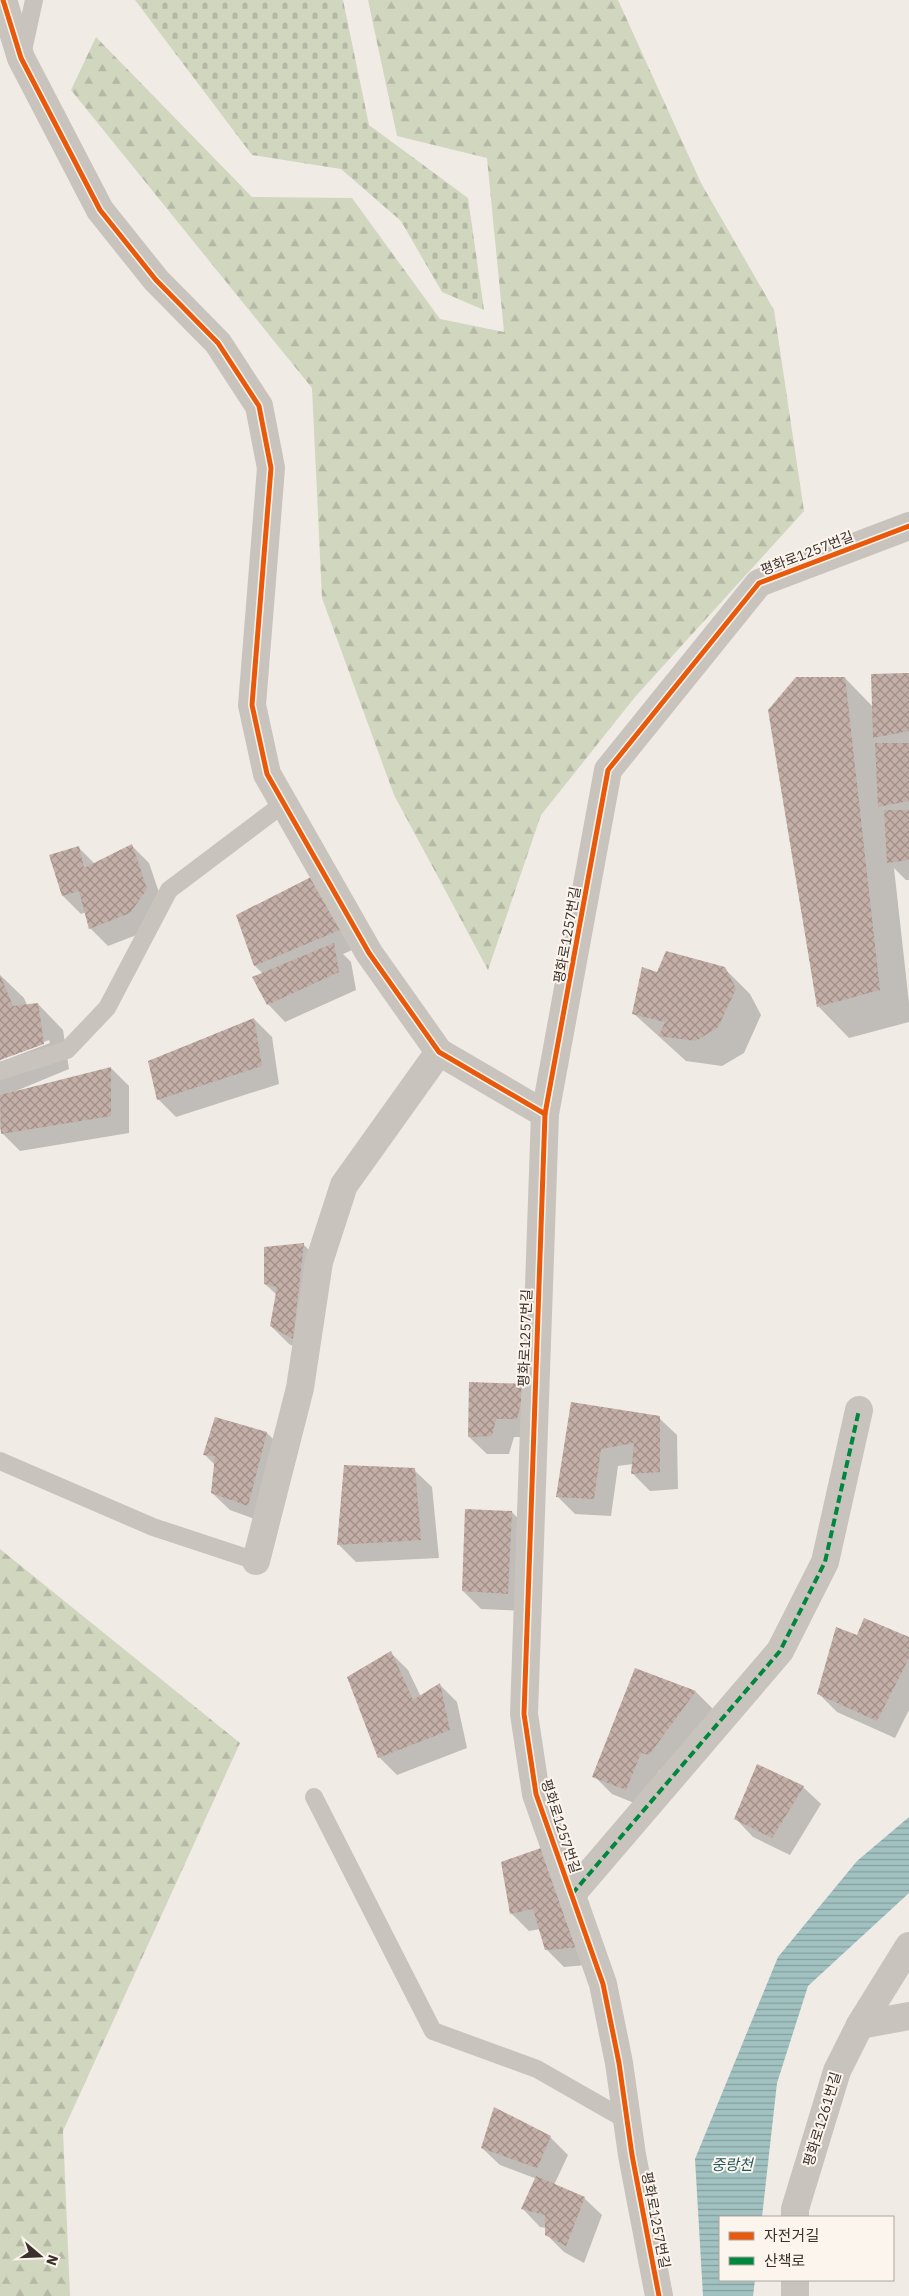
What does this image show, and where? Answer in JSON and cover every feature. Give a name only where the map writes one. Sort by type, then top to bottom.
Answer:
[{"type":"street","points":[[3,0],[21,58],[100,210],[156,280],[218,343],[259,406],[271,468],[252,705],[267,774],[369,953],[439,1052],[545,1114]]},
{"type":"street","name":"평화로1257번길","points":[[659,2296],[619,2063],[603,1984],[536,1794],[524,1714],[545,1114],[608,770],[759,583],[909,526]]},
{"type":"street","points":[[256,1561],[300,1388],[319,1262],[344,1185],[439,1052]]},
{"type":"street","points":[[572,1894],[780,1651],[825,1562],[859,1410]]},
{"type":"street","name":"평화로1261번길","points":[[794,2216],[794,2209],[837,2071],[860,2025],[909,1946]]},
{"type":"street","points":[[860,2025],[909,2016]]},
{"type":"street","points":[[795,2281],[795,2296]]},
{"type":"lane","points":[[21,58],[34,0]]},
{"type":"lane","points":[[0,1071],[67,1050],[107,1008],[169,890],[283,804]]},
{"type":"lane","points":[[0,1461],[153,1527],[256,1561]]},
{"type":"lane","points":[[314,1797],[433,2031],[537,2070],[628,2121]]},
{"type":"green space","points":[[135,0],[343,0],[369,125],[468,198],[484,310],[442,292],[401,221],[341,169],[252,155]]},
{"type":"green space","points":[[368,0],[618,0],[701,183],[774,310],[804,511],[635,697],[541,815],[488,970],[394,795],[322,598],[312,388],[71,90],[96,37],[252,197],[352,198],[440,319],[504,332],[487,158],[397,136]]},
{"type":"green space","points":[[0,1549],[240,1743],[63,2131],[70,2296],[0,2296]]},
{"type":"water","name":"중랑천","points":[[909,1817],[909,1893],[808,1986],[777,2083],[762,2216],[719,2216],[719,2281],[755,2281],[753,2296],[703,2296],[695,2159],[778,1957],[857,1861]]},
{"type":"building","points":[[909,673],[909,731],[873,738],[871,674]]},
{"type":"building","points":[[796,677],[845,677],[880,990],[817,1007],[768,710]]},
{"type":"building","points":[[875,743],[909,743],[909,801],[878,807]]},
{"type":"building","points":[[884,810],[909,810],[909,860],[887,863]]},
{"type":"building","points":[[132,844],[147,889],[130,913],[89,929],[79,891],[62,896],[49,855],[79,846],[84,868]]},
{"type":"building","points":[[313,876],[342,929],[254,966],[236,915]]},
{"type":"building","points":[[334,943],[339,972],[267,1005],[252,977]]},
{"type":"building","points":[[666,951],[725,967],[736,989],[718,1027],[696,1041],[659,1036],[665,1022],[632,1014],[642,967],[657,972]]},
{"type":"building","points":[[0,975],[13,1006],[38,1003],[44,1044],[0,1060]]},
{"type":"building","points":[[254,1018],[262,1066],[157,1100],[148,1061]]},
{"type":"building","points":[[111,1067],[111,1116],[1,1134],[0,1095]]},
{"type":"building","points":[[304,1243],[293,1339],[270,1326],[277,1287],[264,1284],[264,1247]]},
{"type":"building","points":[[469,1382],[528,1384],[527,1401],[521,1403],[517,1419],[496,1419],[492,1436],[468,1437]]},
{"type":"building","points":[[571,1402],[660,1416],[660,1472],[631,1474],[634,1443],[601,1449],[594,1499],[556,1497]]},
{"type":"building","points":[[215,1417],[267,1432],[248,1506],[211,1493],[215,1456],[203,1455]]},
{"type":"building","points":[[344,1465],[415,1468],[421,1540],[337,1545]]},
{"type":"building","points":[[465,1509],[512,1511],[508,1594],[462,1591]]},
{"type":"building","points":[[864,1618],[909,1637],[909,1658],[877,1721],[817,1694],[836,1627],[857,1635]]},
{"type":"building","points":[[391,1651],[413,1700],[440,1683],[450,1730],[378,1758],[347,1677]]},
{"type":"building","points":[[635,1668],[696,1691],[649,1755],[641,1753],[626,1790],[592,1777]]},
{"type":"building","points":[[757,1764],[804,1786],[772,1838],[734,1819]]},
{"type":"building","points":[[544,1847],[581,1947],[545,1950],[533,1909],[510,1914],[501,1862]]},
{"type":"building","points":[[494,2107],[551,2136],[537,2168],[481,2148]]},
{"type":"building","points":[[536,2176],[585,2197],[566,2246],[545,2235],[545,2215],[521,2209]]},
{"type":"marked path","points":[[572,1894],[780,1651],[825,1562],[859,1410]]},
{"type":"cycle path","points":[[3,0],[21,58],[100,210],[156,280],[218,343],[259,406],[271,468],[252,705],[267,774],[369,953],[439,1052],[545,1114]]},
{"type":"cycle path","points":[[659,2296],[632,2155],[619,2063],[603,1984],[536,1794],[524,1714],[545,1114],[608,770],[759,583],[909,526]]}]
